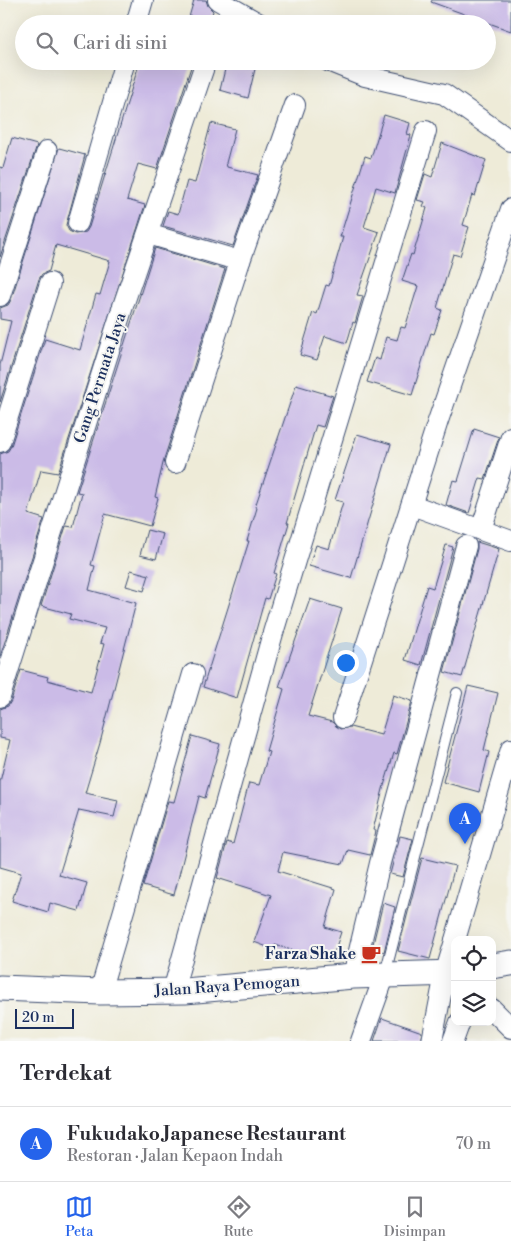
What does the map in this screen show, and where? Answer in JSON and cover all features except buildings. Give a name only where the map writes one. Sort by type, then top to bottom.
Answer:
[{"type":"street","points":[[139,15],[143,0]]},
{"type":"street","points":[[218,0],[244,15]]},
{"type":"street","points":[[78,223],[122,70]]},
{"type":"street","name":"Gang Permata Jaya","points":[[0,697],[45,550],[203,70]]},
{"type":"street","points":[[350,70],[365,76],[444,94],[511,141]]},
{"type":"street","points":[[176,463],[240,261],[295,105]]},
{"type":"street","points":[[173,991],[274,633],[426,131]]},
{"type":"street","points":[[0,296],[47,151]]},
{"type":"street","points":[[343,718],[438,421],[511,209]]},
{"type":"street","points":[[148,234],[240,261]]},
{"type":"street","points":[[0,442],[50,283]]},
{"type":"street","points":[[481,530],[511,437]]},
{"type":"street","points":[[412,505],[511,541]]},
{"type":"street","points":[[353,976],[380,863],[466,546]]},
{"type":"street","points":[[100,992],[193,674]]},
{"type":"street","points":[[456,936],[511,749]]},
{"type":"street","points":[[496,965],[511,963]]},
{"type":"street","points":[[361,1041],[385,974]]},
{"type":"street","name":"Jalan Raya Pemogan","points":[[0,988],[100,992],[173,991],[385,974],[450,974]]},
{"type":"street","points":[[432,1041],[450,974]]},
{"type":"street","points":[[496,1013],[511,1028]]},
{"type":"street","points":[[453,1041],[459,1026]]},
{"type":"lane","points":[[385,974],[458,694]]},
{"type":"place","name":"Fukudako Japanese Restaurant","points":[[465,844]]},
{"type":"place","name":"Farza Shake","points":[[371,954]]}]
